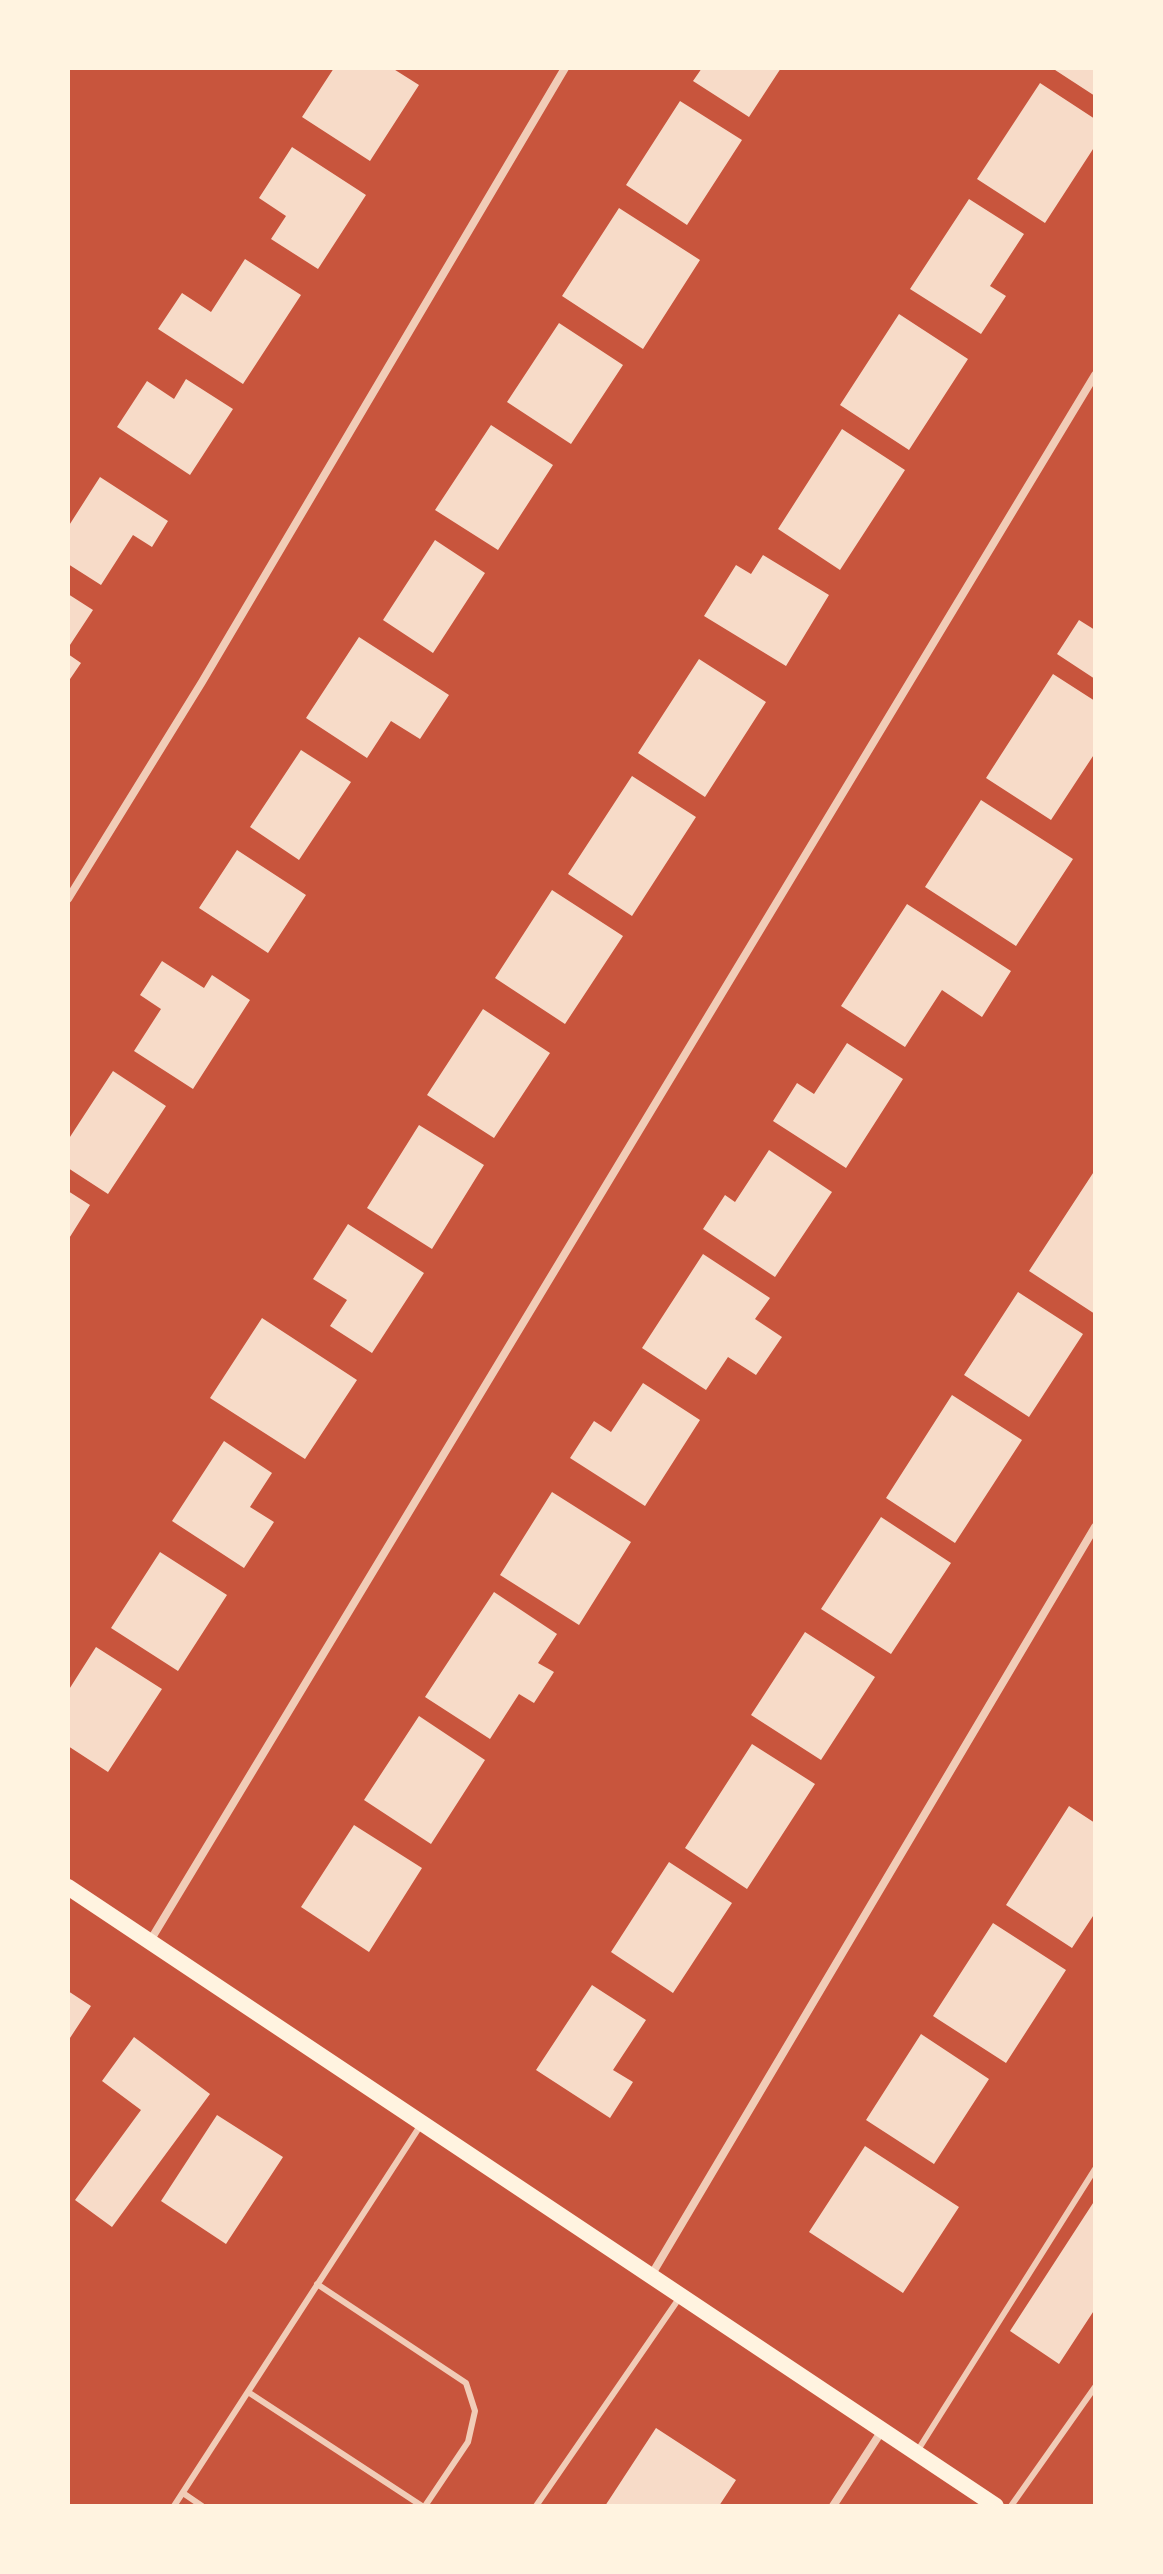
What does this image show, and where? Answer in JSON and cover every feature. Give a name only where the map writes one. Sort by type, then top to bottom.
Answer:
[{"type":"main road","points":[[68,1887],[996,2506]]},
{"type":"street","points":[[68,899],[210,669],[565,68]]},
{"type":"street","points":[[150,1941],[1095,375]]},
{"type":"street","points":[[652,2274],[1092,1538],[1095,1527]]},
{"type":"street","points":[[833,2506],[883,2428]]},
{"type":"lane","points":[[174,2506],[423,2122]]},
{"type":"lane","points":[[917,2451],[1095,2169]]},
{"type":"lane","points":[[248,2392],[424,2506],[468,2442],[475,2411],[466,2383],[317,2284]]},
{"type":"lane","points":[[536,2506],[682,2294]]},
{"type":"lane","points":[[1011,2506],[1095,2387]]},
{"type":"lane","points":[[183,2493],[202,2506]]},
{"type":"building","points":[[334,68],[392,68],[419,85],[370,161],[302,117]]},
{"type":"building","points":[[702,68],[781,68],[749,117],[693,81]]},
{"type":"building","points":[[1052,68],[1095,68],[1095,96]]},
{"type":"building","points":[[1040,83],[1095,119],[1095,146],[1045,223],[977,179]]},
{"type":"building","points":[[680,101],[742,140],[687,225],[626,185]]},
{"type":"building","points":[[292,147],[366,195],[318,269],[271,239],[286,216],[259,198]]},
{"type":"building","points":[[969,199],[1024,234],[990,286],[1006,296],[981,334],[910,289]]},
{"type":"building","points":[[619,208],[700,260],[643,349],[562,296]]},
{"type":"building","points":[[245,259],[301,295],[243,384],[158,329],[182,293],[211,312]]},
{"type":"building","points":[[899,314],[968,359],[909,450],[840,405]]},
{"type":"building","points":[[559,323],[623,365],[571,444],[507,402]]},
{"type":"building","points":[[186,379],[233,409],[190,475],[117,427],[147,381],[174,399]]},
{"type":"building","points":[[491,425],[553,465],[498,550],[435,510]]},
{"type":"building","points":[[842,429],[905,470],[840,570],[778,529]]},
{"type":"building","points":[[100,477],[168,521],[152,547],[133,535],[101,585],[68,564],[68,527]]},
{"type":"building","points":[[435,540],[485,573],[433,653],[383,620]]},
{"type":"building","points":[[763,555],[829,595],[786,666],[704,616],[736,565],[751,574]]},
{"type":"building","points":[[68,594],[93,610],[68,648]]},
{"type":"building","points":[[1079,620],[1095,630],[1095,679],[1057,654]]},
{"type":"building","points":[[359,637],[449,695],[420,739],[391,721],[367,758],[306,718]]},
{"type":"building","points":[[68,654],[81,663],[68,682]]},
{"type":"building","points":[[699,659],[766,702],[705,797],[638,753]]},
{"type":"building","points":[[1053,674],[1095,701],[1095,753],[1051,820],[986,778]]},
{"type":"building","points":[[301,750],[351,782],[299,860],[250,827]]},
{"type":"building","points":[[632,776],[696,817],[632,916],[568,874]]},
{"type":"building","points":[[981,800],[1073,859],[1016,946],[925,887]]},
{"type":"building","points":[[237,850],[306,895],[268,953],[199,908]]},
{"type":"building","points":[[552,890],[623,936],[565,1024],[495,978]]},
{"type":"building","points":[[907,904],[1011,971],[982,1017],[942,990],[905,1047],[841,1006]]},
{"type":"building","points":[[162,961],[204,988],[212,975],[250,1000],[193,1089],[134,1051],[161,1009],[140,995]]},
{"type":"building","points":[[483,1009],[550,1053],[494,1138],[427,1095]]},
{"type":"building","points":[[847,1043],[903,1079],[846,1168],[773,1121],[797,1083],[814,1094]]},
{"type":"building","points":[[113,1071],[166,1106],[108,1194],[68,1168],[68,1140]]},
{"type":"building","points":[[419,1125],[484,1165],[432,1249],[367,1208]]},
{"type":"building","points":[[769,1150],[832,1192],[775,1277],[703,1229],[725,1195],[735,1202]]},
{"type":"building","points":[[1095,1170],[1095,1314],[1029,1271]]},
{"type":"building","points":[[68,1191],[90,1205],[68,1240]]},
{"type":"building","points":[[348,1224],[424,1273],[372,1353],[330,1326],[347,1300],[313,1279]]},
{"type":"building","points":[[703,1254],[770,1298],[755,1319],[782,1337],[756,1375],[728,1357],[706,1390],[642,1348]]},
{"type":"building","points":[[1018,1292],[1083,1334],[1029,1417],[964,1375]]},
{"type":"building","points":[[262,1318],[357,1380],[305,1459],[210,1398]]},
{"type":"building","points":[[643,1383],[700,1420],[645,1506],[570,1458],[594,1421],[611,1432]]},
{"type":"building","points":[[952,1395],[1022,1440],[955,1543],[886,1498]]},
{"type":"building","points":[[224,1441],[272,1473],[250,1507],[274,1522],[244,1568],[172,1521]]},
{"type":"building","points":[[552,1492],[631,1542],[579,1625],[500,1575]]},
{"type":"building","points":[[881,1517],[951,1563],[891,1654],[821,1609]]},
{"type":"building","points":[[160,1552],[227,1595],[178,1671],[111,1628]]},
{"type":"building","points":[[494,1592],[557,1634],[538,1663],[554,1672],[534,1703],[519,1694],[490,1739],[425,1697]]},
{"type":"building","points":[[805,1632],[875,1677],[821,1760],[751,1715]]},
{"type":"building","points":[[96,1647],[162,1689],[108,1772],[68,1746],[68,1691]]},
{"type":"building","points":[[419,1716],[485,1760],[431,1844],[364,1800]]},
{"type":"building","points":[[752,1744],[815,1784],[747,1889],[685,1848]]},
{"type":"building","points":[[1069,1806],[1095,1823],[1095,1913],[1072,1948],[1006,1905]]},
{"type":"building","points":[[354,1825],[422,1868],[369,1952],[301,1907]]},
{"type":"building","points":[[669,1862],[732,1903],[673,1993],[611,1952]]},
{"type":"building","points":[[993,1923],[1066,1970],[1006,2063],[933,2016]]},
{"type":"building","points":[[592,1985],[646,2020],[613,2070],[633,2082],[610,2118],[536,2070]]},
{"type":"building","points":[[68,1991],[91,2006],[68,2041]]},
{"type":"building","points":[[921,2034],[989,2079],[934,2164],[866,2120]]},
{"type":"building","points":[[134,2037],[210,2094],[112,2227],[75,2200],[141,2110],[102,2081]]},
{"type":"building","points":[[217,2115],[283,2157],[226,2244],[161,2201]]},
{"type":"building","points":[[865,2146],[959,2207],[903,2293],[809,2232]]},
{"type":"building","points":[[1095,2200],[1095,2309],[1059,2364],[1010,2331]]},
{"type":"building","points":[[656,2428],[736,2480],[719,2506],[605,2506]]}]
